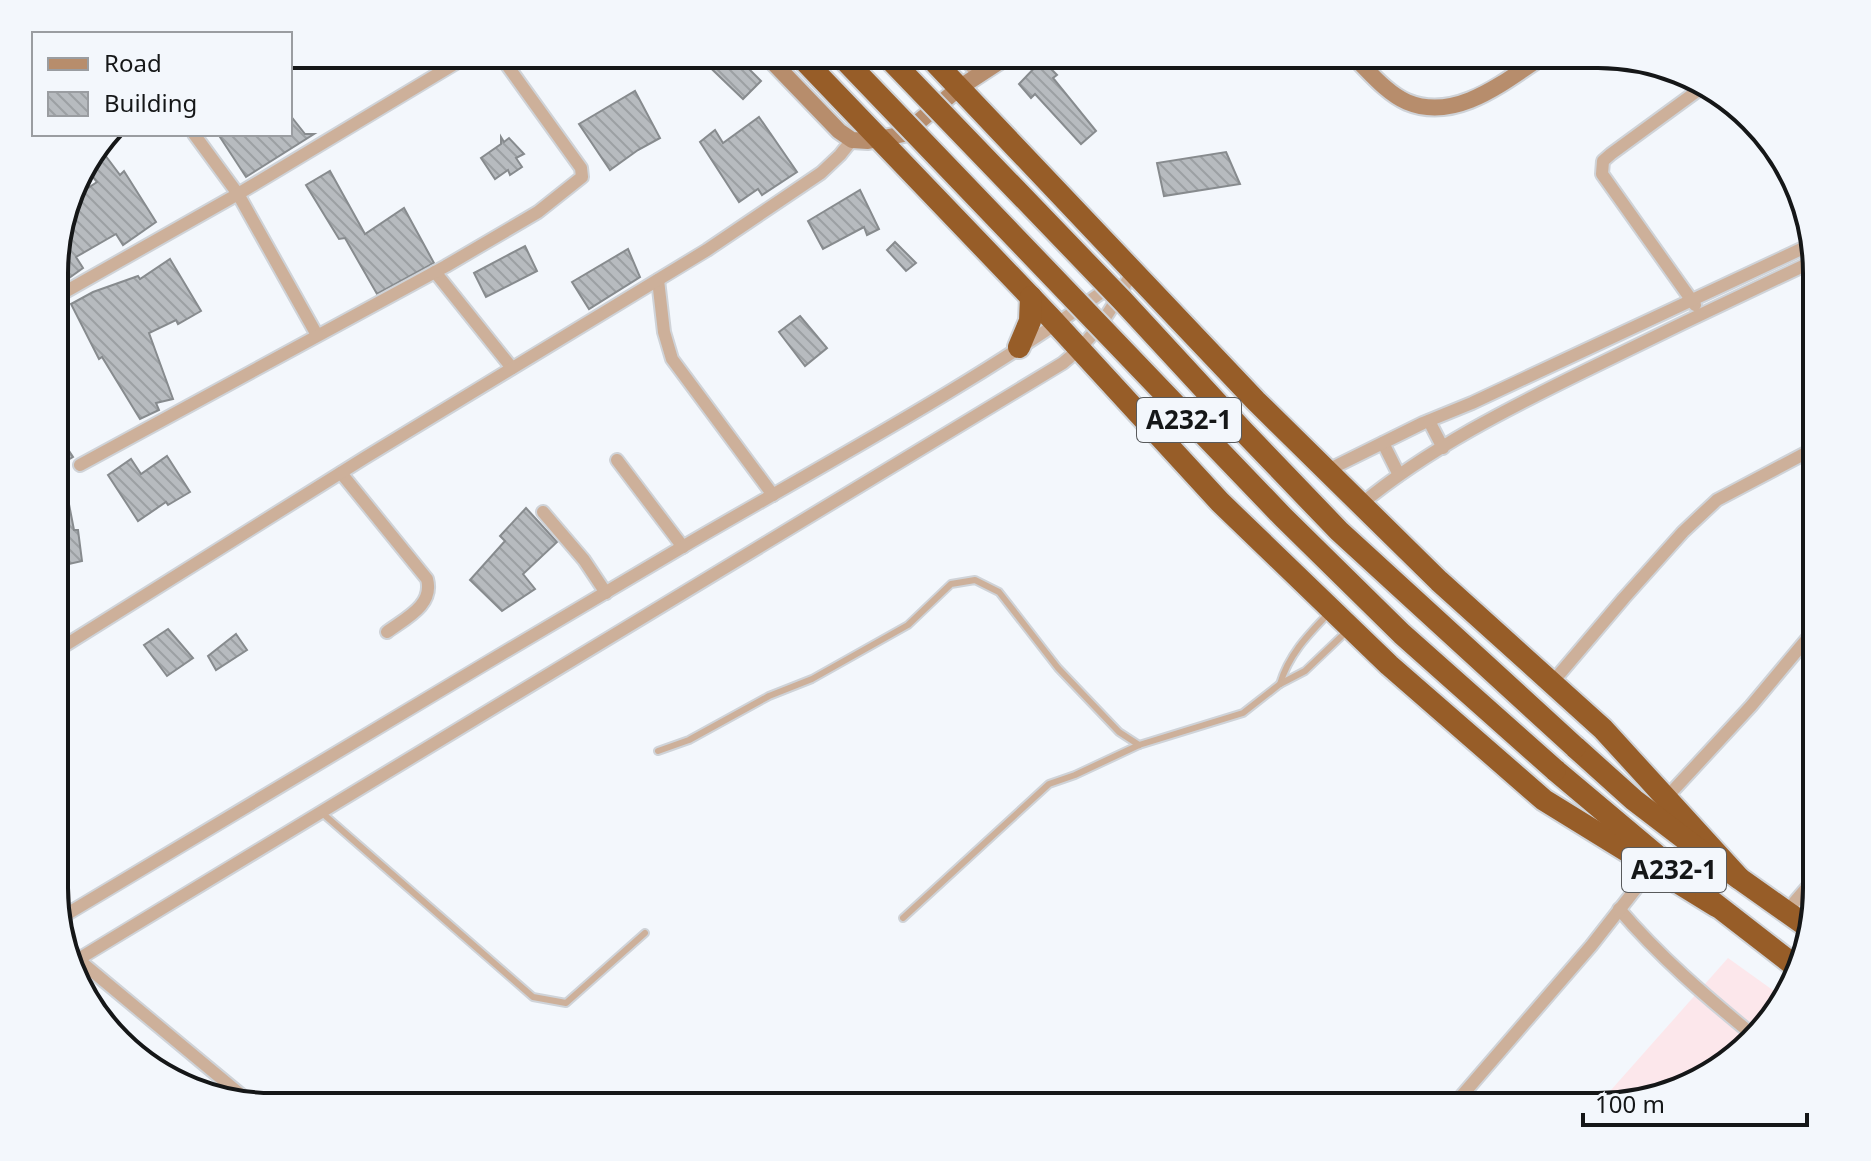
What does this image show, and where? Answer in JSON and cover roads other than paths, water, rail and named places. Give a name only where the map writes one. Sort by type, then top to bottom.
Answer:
[{"type":"highway","points":[[811,68],[1057,324],[1220,502],[1350,628],[1496,761],[1544,800],[1716,906]]},
{"type":"highway","name":"A232-1","points":[[852,68],[1293,528],[1402,634],[1555,770],[1716,906],[1789,961]]},
{"type":"highway","name":"A232-1","points":[[898,68],[1339,531],[1634,800],[1800,922]]},
{"type":"highway","points":[[940,68],[1256,401],[1360,505],[1603,729],[1739,878]]},
{"type":"highway","points":[[852,140],[857,125],[856,115]]},
{"type":"highway","points":[[901,162],[904,134]]},
{"type":"highway","points":[[1019,347],[1030,321],[1031,297]]},
{"type":"street","points":[[68,290],[238,194],[448,68]]},
{"type":"street","points":[[80,465],[435,272],[538,212],[582,177],[581,168],[509,68]]},
{"type":"street","points":[[778,68],[839,131],[852,140],[904,134],[959,88],[990,68]]},
{"type":"street","points":[[973,68],[979,75]]},
{"type":"street","points":[[1366,68],[1405,101],[1428,109],[1454,106],[1482,95],[1524,68]]},
{"type":"street","points":[[1695,93],[1603,161],[1602,174],[1701,314]]},
{"type":"street","points":[[195,136],[238,194],[317,335]]},
{"type":"street","points":[[68,644],[763,214],[821,173],[852,140]]},
{"type":"street","points":[[1326,471],[1801,249]]},
{"type":"street","points":[[1360,505],[1399,475],[1518,404],[1803,266]]},
{"type":"street","points":[[70,912],[683,547],[917,412],[1057,324],[1134,269]]},
{"type":"street","points":[[80,954],[321,812],[1063,363],[1080,350],[1109,316],[1134,269]]},
{"type":"street","points":[[435,272],[512,368]]},
{"type":"street","points":[[658,280],[664,332],[672,359],[773,495]]},
{"type":"street","points":[[1429,421],[1443,448]]},
{"type":"street","points":[[1383,443],[1399,475]]},
{"type":"street","points":[[1551,684],[1683,532],[1717,500],[1803,454]]},
{"type":"street","points":[[617,460],[683,547]]},
{"type":"street","points":[[341,473],[427,579],[430,590],[426,601],[387,632]]},
{"type":"street","points":[[543,512],[584,560],[606,593]]},
{"type":"street","points":[[1667,797],[1751,706],[1803,644]]},
{"type":"street","points":[[1464,1093],[1591,946],[1652,868]]},
{"type":"street","points":[[1786,912],[1803,892]]},
{"type":"street","points":[[1619,909],[1689,981],[1746,1029]]},
{"type":"street","points":[[85,969],[233,1089]]},
{"type":"lane","points":[[658,751],[689,740],[769,696],[823,673],[908,625],[951,584],[975,580],[999,592],[1058,668],[1119,732],[1139,745]]},
{"type":"lane","points":[[1280,684],[1285,666],[1295,649],[1331,610]]},
{"type":"lane","points":[[903,918],[1049,784],[1139,745],[1243,713],[1280,684],[1305,671],[1350,628]]},
{"type":"lane","points":[[321,812],[533,997],[566,1003],[645,933]]}]
